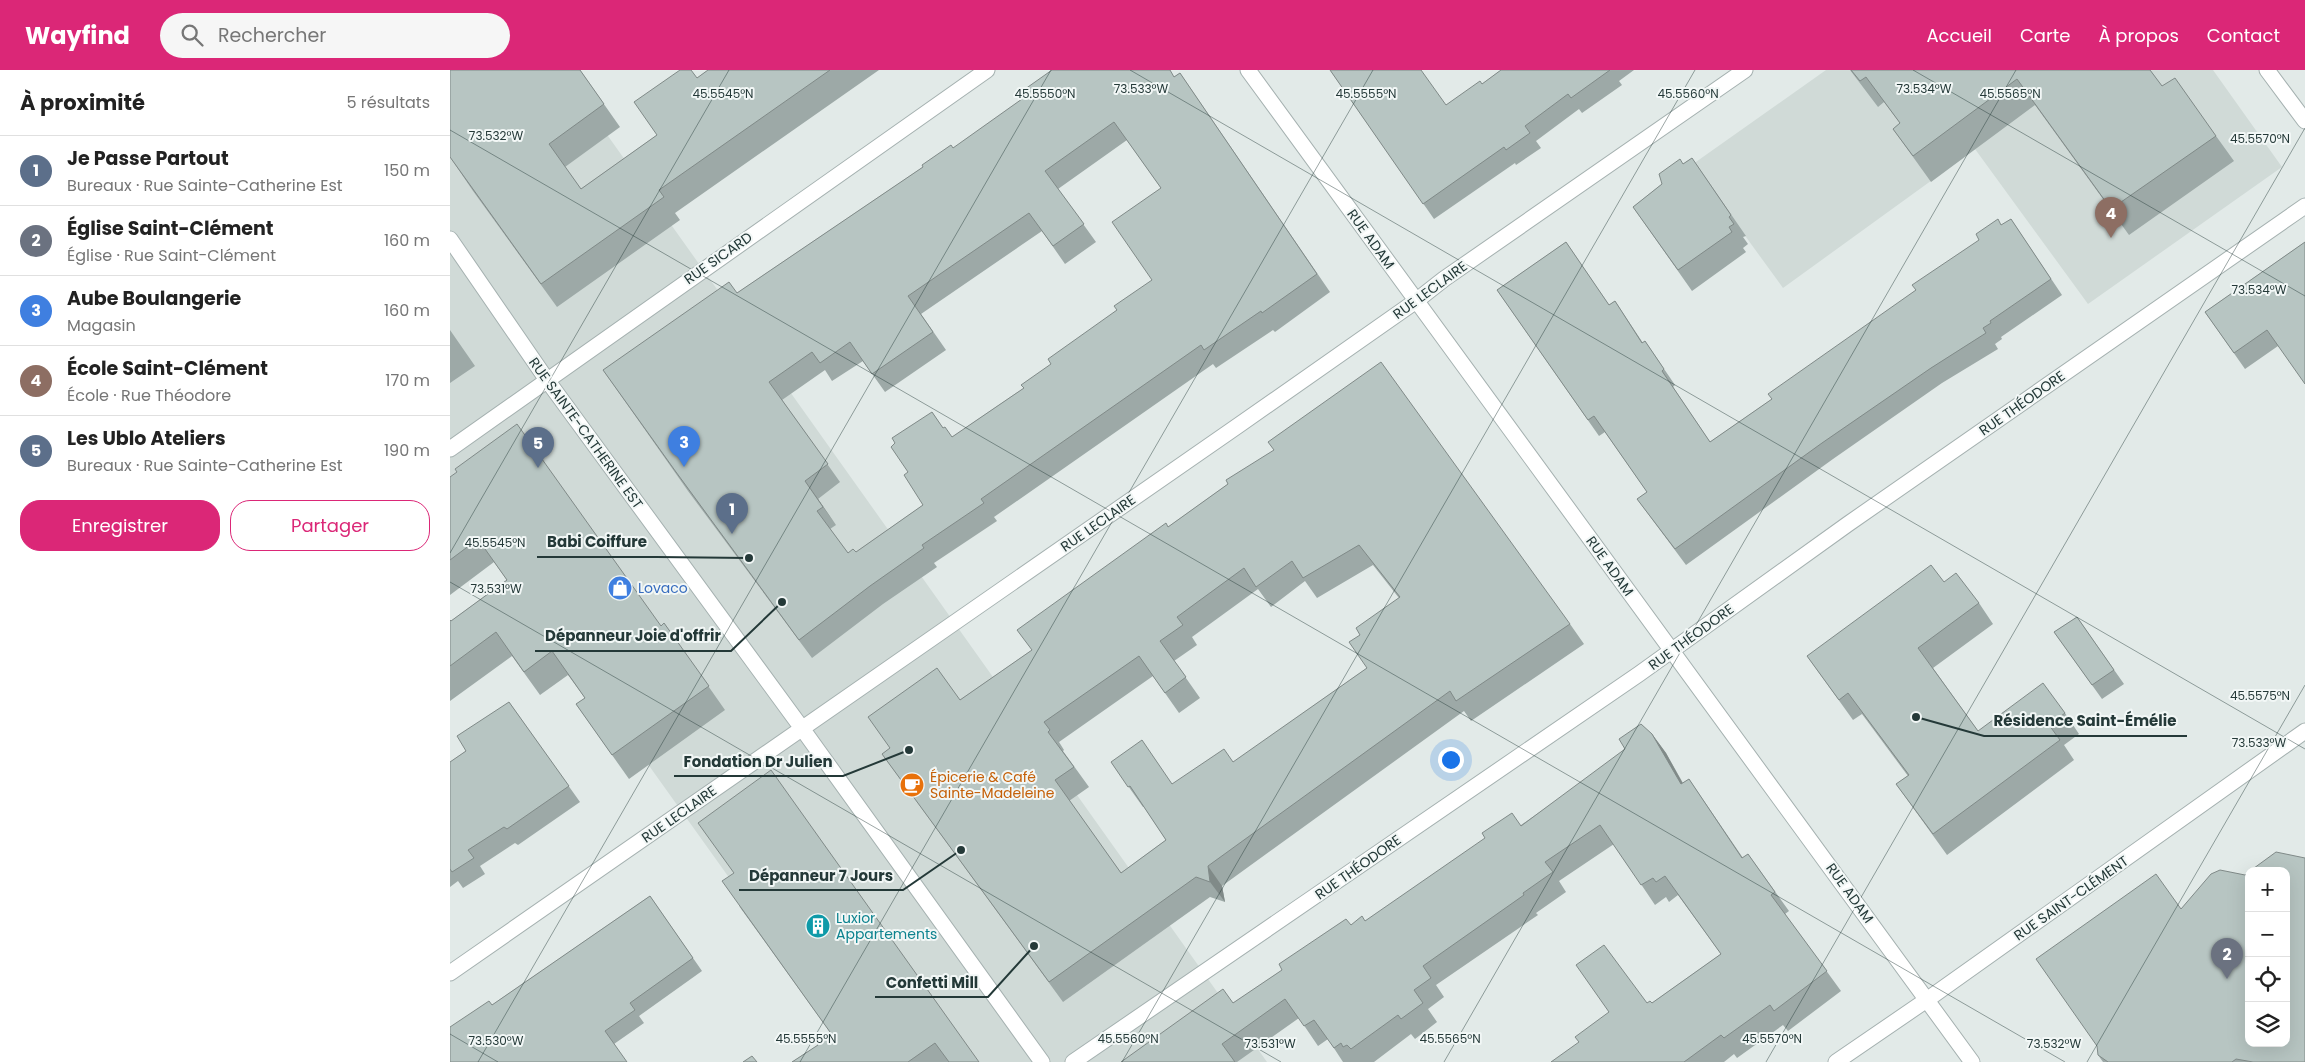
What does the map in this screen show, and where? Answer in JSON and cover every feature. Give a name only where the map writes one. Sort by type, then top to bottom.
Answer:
[{"type":"street","name":"RUE SICARD","points":[[450,449],[987,70]]},
{"type":"street","name":"RUE ADAM","points":[[1248,70],[1928,999],[1972,1062]]},
{"type":"street","name":"RUE LECLAIRE","points":[[450,973],[801,727],[978,607],[1745,70]]},
{"type":"street","points":[[2268,70],[2305,121]]},
{"type":"street","name":"RUE THÉODORE","points":[[1073,1062],[1672,651],[1826,539],[2305,206]]},
{"type":"street","name":"RUE SAINTE-CATHERINE EST","points":[[450,239],[547,380],[801,727],[1042,1062]]},
{"type":"street","name":"RUE SAINT-CLÉMENT","points":[[1836,1062],[1928,999],[2305,731]]},
{"type":"shaded area","points":[[450,70],[561,70],[1267,1062],[861,1062],[499,556],[450,495]]},
{"type":"shaded area","points":[[1826,70],[2213,70],[2282,167],[2088,304],[1975,149],[1783,288],[1693,164]]},
{"type":"building","points":[[450,70],[580,70],[604,104],[549,144],[581,189],[657,135],[634,102],[680,70],[691,70],[697,78],[708,70],[830,70],[659,190],[664,197],[541,284],[450,157]]},
{"type":"building","points":[[1052,70],[1170,70],[1174,77],[1180,73],[1317,274],[1262,313],[1261,311],[1204,350],[1201,345],[981,499],[984,503],[922,545],[924,548],[799,640],[603,370],[729,282],[737,293],[923,167],[922,165],[951,145],[953,148],[1022,99],[1018,94]],"holes":[[[1114,122],[1161,188],[1112,222],[1152,280],[1114,306],[1117,310],[1048,359],[1051,364],[1021,385],[1024,388],[952,437],[932,412],[892,438],[895,443],[891,447],[908,472],[904,475],[923,505],[856,552],[853,549],[848,553],[817,511],[823,507],[805,481],[828,464],[769,382],[812,352],[820,363],[850,342],[872,374],[933,332],[908,296],[1029,213],[1053,246],[1084,224],[1045,171]]]},
{"type":"building","points":[[1330,70],[1421,70],[1446,105],[1480,81],[1482,84],[1501,70],[1610,70],[1571,98],[1568,94],[1525,126],[1530,133],[1506,150],[1504,147],[1423,204]]},
{"type":"building","points":[[1851,70],[2150,70],[2162,86],[2175,78],[2216,136],[2111,209],[2017,79],[1913,156],[1893,129],[1900,123],[1866,77],[1860,81]]},
{"type":"building","points":[[1692,158],[1731,215],[1729,217],[1734,224],[1729,227],[1732,232],[1678,270],[1633,207],[1662,184],[1659,174],[1680,159],[1683,164]]},
{"type":"building","points":[[1998,219],[2001,225],[2011,219],[2051,279],[1990,321],[1991,323],[1983,328],[1986,333],[1931,368],[1822,443],[1675,549],[1637,499],[1647,492],[1594,416],[1588,420],[1497,290],[1566,242],[1609,305],[1615,301],[1642,343],[1645,341],[1664,369],[1662,371],[1710,442],[1772,399],[1768,394],[1916,290],[1912,285],[1979,240],[1976,234]]},
{"type":"building","points":[[2305,242],[2305,384],[2267,330],[2234,353],[2205,312]]},
{"type":"building","points":[[1381,362],[1570,624],[1456,701],[1450,691],[1208,866],[1210,882],[1196,877],[1049,982],[882,754],[890,748],[868,717],[937,668],[960,700],[1032,650],[1017,630],[1166,523],[1168,527],[1228,484],[1226,480],[1274,450],[1268,442]],"holes":[[[1359,545],[1400,597],[1356,628],[1360,635],[1349,642],[1367,668],[1233,762],[1224,749],[1172,784],[1142,740],[1111,762],[1128,787],[1130,786],[1166,840],[1121,873],[1055,780],[1074,767],[1048,732],[1050,730],[1044,722],[1139,656],[1165,693],[1186,677],[1160,641],[1183,625],[1177,617],[1244,568],[1256,587],[1292,561],[1303,578]]]},
{"type":"building","points":[[517,424],[661,626],[664,623],[709,686],[612,755],[576,704],[585,698],[552,651],[524,672],[496,632],[450,666],[450,620],[507,580],[478,539],[450,560],[450,477],[457,472],[455,469]]},
{"type":"building","points":[[1931,565],[1944,582],[1956,573],[1979,603],[1918,648],[1978,731],[2043,683],[2065,713],[2049,725],[2060,740],[1933,834],[1896,784],[1909,775],[1848,693],[1839,700],[1807,656]]},
{"type":"building","points":[[2077,617],[2114,670],[2092,685],[2054,632]]},
{"type":"building","points":[[509,702],[569,786],[507,829],[504,827],[468,850],[474,858],[452,872],[450,869],[450,762],[466,751],[457,736]]},
{"type":"building","points":[[1641,724],[1652,734],[1681,784],[1689,779],[1742,858],[1748,854],[1775,892],[1771,895],[1827,971],[1774,1011],[1770,1005],[1724,1038],[1721,1035],[1684,1062],[1551,1062],[1579,1042],[1575,1037],[1609,1012],[1576,965],[1604,945],[1647,1003],[1650,1001],[1652,1003],[1721,954],[1665,876],[1656,882],[1653,878],[1641,885],[1600,825],[1545,862],[1553,872],[1523,893],[1524,895],[1423,966],[1431,978],[1414,990],[1423,1003],[1401,1019],[1398,1015],[1351,1049],[1347,1045],[1343,1047],[1341,1043],[1334,1048],[1314,1020],[1304,1026],[1285,999],[1222,1044],[1235,1062],[1121,1062],[1223,989],[1233,1003],[1282,970],[1279,964],[1346,919],[1351,925],[1362,916],[1365,921],[1485,838],[1482,833],[1512,813],[1521,826],[1625,749],[1619,739]]},
{"type":"building","points":[[771,770],[979,1062],[949,1062],[935,1043],[908,1062],[792,1062],[818,1045],[816,1043],[830,1032],[722,881],[734,873],[698,823]]},
{"type":"building","points":[[2276,852],[2305,858],[2305,1062],[2253,1062],[2236,1059],[2232,1062],[2108,1062],[2098,1055],[2097,1046],[2036,959],[2156,874],[2181,909],[2211,874],[2220,870],[2245,875],[2245,1047],[2290,1047],[2290,867],[2255,867]]},
{"type":"building","points":[[650,896],[693,958],[630,1003],[635,1010],[605,1031],[627,1062],[450,1062],[450,1027],[489,1001],[492,1005]]},
{"type":"building","points":[[752,1056],[757,1062],[743,1062]]},
{"type":"place","name":"École Saint-Clément","points":[[2111,238]]},
{"type":"place","name":"Aube Boulangerie","points":[[684,467]]},
{"type":"place","name":"Les Ublo Ateliers","points":[[538,468]]},
{"type":"place","name":"Je Passe Partout","points":[[732,534]]},
{"type":"place","name":"Babi Coiffure","points":[[749,558]]},
{"type":"place","name":"Lovaco","points":[[620,588]]},
{"type":"place","name":"Dépanneur Joie d'offrir","points":[[782,602]]},
{"type":"place","name":"Résidence Saint-Émélie","points":[[1916,717]]},
{"type":"place","name":"Fondation Dr Julien","points":[[909,750]]},
{"type":"place","name":"Épicerie & Café Sainte-Madeleine","points":[[912,785]]},
{"type":"place","name":"Dépanneur 7 Jours","points":[[961,850]]},
{"type":"place","name":"Luxior Appartements","points":[[818,926]]},
{"type":"place","name":"Confetti Mill","points":[[1034,946]]},
{"type":"place","name":"Église Saint-Clément","points":[[2227,979]]}]
